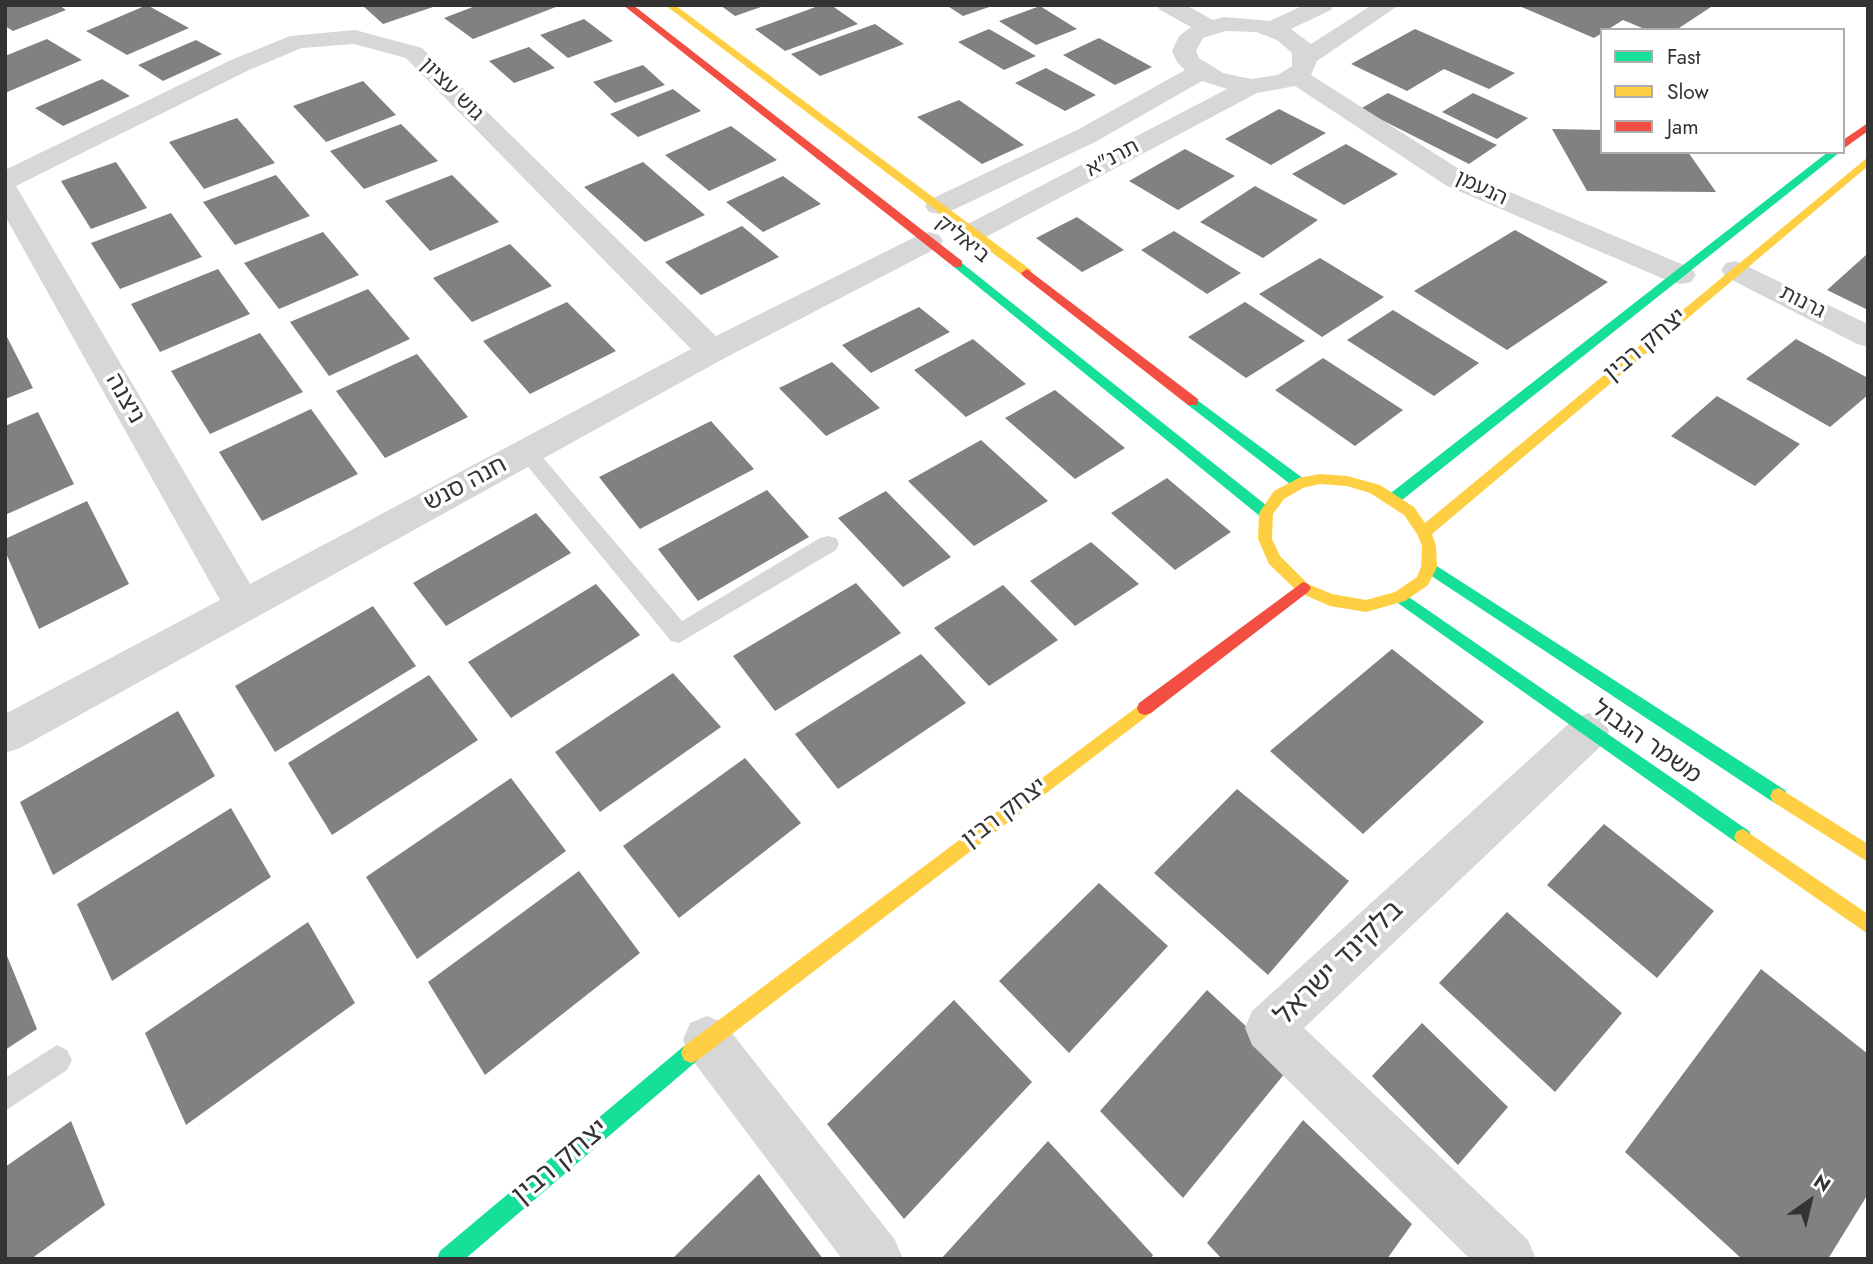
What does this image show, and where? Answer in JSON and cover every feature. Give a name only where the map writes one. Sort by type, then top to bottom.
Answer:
[{"type":"main road","name":"ביאליק","points":[[627,5],[929,241],[1266,513]]},
{"type":"main road","name":"ביאליק","points":[[669,5],[974,232],[1299,484]]},
{"type":"main road","points":[[1845,144],[1868,126]]},
{"type":"main road","name":"יצחק רבין","points":[[1392,500],[1832,154]]},
{"type":"main road","name":"יצחק רבין","points":[[1424,532],[1868,160]]},
{"type":"main road","points":[[1320,479],[1347,481],[1375,489],[1392,500],[1409,511],[1430,546],[1429,567],[1423,581],[1400,597],[1366,606],[1330,600],[1303,588],[1274,560],[1265,539],[1266,513],[1279,495],[1299,484],[1320,479]]},
{"type":"main road","name":"משמר הגבול","points":[[1429,567],[1868,854]]},
{"type":"main road","name":"יצחק רבין","points":[[448,1259],[707,1040],[1303,588]]},
{"type":"main road","name":"משמר הגבול","points":[[1400,597],[1868,925]]},
{"type":"street","points":[[1168,5],[1209,27]]},
{"type":"street","points":[[1323,5],[1272,29],[1240,24],[1209,27],[1195,33],[1187,41],[1184,51],[1189,62],[1200,72],[1215,79],[1251,86],[1284,82],[1388,5]]},
{"type":"street","name":"הנעמן","points":[[1272,29],[1296,42],[1301,67],[1457,180],[1681,275]]},
{"type":"street","name":"גוש עציון","points":[[5,181],[240,65],[298,41],[355,37],[414,53],[712,351]]},
{"type":"street","name":"תרנ\"א","points":[[939,206],[1088,135],[1200,72]]},
{"type":"street","name":"תרנ\"א","points":[[974,232],[1251,86]]},
{"type":"street","name":"ניצנה","points":[[5,191],[243,606]]},
{"type":"street","name":"חנה סנש","points":[[5,735],[712,351],[929,241]]},
{"type":"street","name":"גרנות","points":[[1736,270],[1868,337]]},
{"type":"street","name":"בלקינד ישראל","points":[[1509,1259],[1269,1028],[1589,731]]},
{"type":"street","points":[[707,1040],[876,1259]]},
{"type":"lane","points":[[527,452],[679,634],[828,544]]},
{"type":"lane","points":[[5,1096],[57,1060]]},
{"type":"building","points":[[12,5],[59,5],[66,10],[13,31],[5,26],[5,8]]},
{"type":"building","points":[[147,5],[189,28],[127,55],[86,31]]},
{"type":"building","points":[[362,5],[436,5],[436,6],[383,24]]},
{"type":"building","points":[[478,5],[561,5],[473,39],[444,18]]},
{"type":"building","points":[[720,5],[764,5],[764,6],[735,16]]},
{"type":"building","points":[[821,5],[831,5],[858,24],[785,51],[755,29]]},
{"type":"building","points":[[946,5],[992,5],[992,6],[963,16]]},
{"type":"building","points":[[1517,5],[1714,5],[1679,28],[1642,28],[1623,20],[1610,28],[1600,28],[1600,34],[1594,38]]},
{"type":"building","points":[[1040,6],[1077,29],[1036,45],[999,21]]},
{"type":"building","points":[[584,19],[613,41],[568,58],[540,35]]},
{"type":"building","points":[[875,24],[904,44],[820,76],[791,54]]},
{"type":"building","points":[[989,29],[1036,56],[1004,70],[958,42]]},
{"type":"building","points":[[1415,29],[1515,73],[1489,89],[1444,69],[1407,91],[1351,64]]},
{"type":"building","points":[[1099,38],[1152,67],[1115,85],[1063,55]]},
{"type":"building","points":[[47,39],[82,60],[5,93],[5,56]]},
{"type":"building","points":[[196,40],[222,54],[163,81],[138,65]]},
{"type":"building","points":[[529,47],[555,68],[514,83],[489,61]]},
{"type":"building","points":[[643,65],[665,85],[615,103],[593,82]]},
{"type":"building","points":[[1046,68],[1096,95],[1065,111],[1015,83]]},
{"type":"building","points":[[102,79],[130,96],[63,126],[35,108]]},
{"type":"building","points":[[363,81],[396,115],[326,142],[293,106]]},
{"type":"building","points":[[673,89],[701,111],[638,137],[610,114]]},
{"type":"building","points":[[1388,93],[1497,145],[1469,164],[1360,109]]},
{"type":"building","points":[[1473,93],[1528,118],[1497,139],[1442,112]]},
{"type":"building","points":[[959,100],[1024,145],[982,164],[917,117]]},
{"type":"building","points":[[1279,109],[1326,133],[1271,165],[1225,139]]},
{"type":"building","points":[[237,118],[275,163],[204,189],[169,142]]},
{"type":"building","points":[[401,124],[438,161],[364,189],[330,151]]},
{"type":"building","points":[[731,126],[777,160],[709,191],[665,155]]},
{"type":"building","points":[[1552,129],[1600,130],[1600,154],[1689,154],[1716,192],[1587,191]]},
{"type":"building","points":[[1346,144],[1398,174],[1344,205],[1292,174]]},
{"type":"building","points":[[1185,149],[1235,176],[1178,210],[1129,181]]},
{"type":"building","points":[[116,162],[147,208],[91,229],[61,181]]},
{"type":"building","points":[[643,162],[705,215],[645,242],[584,187]]},
{"type":"building","points":[[276,175],[310,216],[235,245],[203,202]]},
{"type":"building","points":[[452,175],[499,222],[430,251],[385,201]]},
{"type":"building","points":[[783,176],[821,204],[763,232],[726,202]]},
{"type":"building","points":[[1255,186],[1318,220],[1263,258],[1200,222]]},
{"type":"building","points":[[171,213],[202,257],[120,289],[91,243]]},
{"type":"building","points":[[1077,217],[1124,250],[1082,272],[1036,238]]},
{"type":"building","points":[[742,226],[779,257],[701,295],[665,262]]},
{"type":"building","points":[[1515,230],[1608,282],[1507,350],[1414,291]]},
{"type":"building","points":[[1174,231],[1241,273],[1207,294],[1141,250]]},
{"type":"building","points":[[323,232],[359,275],[279,309],[244,263]]},
{"type":"building","points":[[510,244],[552,286],[472,322],[433,278]]},
{"type":"building","points":[[1868,256],[1868,310],[1827,290]]},
{"type":"building","points":[[1320,258],[1384,297],[1322,337],[1259,294]]},
{"type":"building","points":[[218,269],[250,314],[160,352],[131,304]]},
{"type":"building","points":[[368,289],[410,339],[329,376],[290,322]]},
{"type":"building","points":[[567,302],[616,351],[530,394],[483,341]]},
{"type":"building","points":[[1245,302],[1305,341],[1246,378],[1188,337]]},
{"type":"building","points":[[919,307],[950,332],[871,373],[842,345]]},
{"type":"building","points":[[1393,310],[1479,363],[1434,396],[1347,340]]},
{"type":"building","points":[[5,333],[33,388],[5,399]]},
{"type":"building","points":[[260,333],[303,392],[210,434],[171,371]]},
{"type":"building","points":[[973,339],[1026,384],[966,417],[914,370]]},
{"type":"building","points":[[1796,339],[1868,378],[1868,395],[1830,427],[1746,379]]},
{"type":"building","points":[[417,354],[468,417],[385,458],[336,391]]},
{"type":"building","points":[[1323,358],[1403,410],[1355,446],[1275,390]]},
{"type":"building","points":[[832,362],[880,408],[826,436],[779,388]]},
{"type":"building","points":[[1055,390],[1125,448],[1075,479],[1005,418]]},
{"type":"building","points":[[1717,396],[1800,444],[1755,486],[1671,436]]},
{"type":"building","points":[[311,409],[358,474],[262,521],[219,452]]},
{"type":"building","points":[[38,412],[74,484],[5,515],[5,426]]},
{"type":"building","points":[[711,421],[754,469],[640,529],[599,477]]},
{"type":"building","points":[[981,440],[1048,501],[974,546],[908,481]]},
{"type":"building","points":[[1167,478],[1231,532],[1175,570],[1111,513]]},
{"type":"building","points":[[767,490],[809,537],[698,601],[658,549]]},
{"type":"building","points":[[886,491],[951,557],[903,587],[838,518]]},
{"type":"building","points":[[87,501],[129,584],[39,629],[5,551],[5,539]]},
{"type":"building","points":[[536,513],[571,553],[446,626],[413,583]]},
{"type":"building","points":[[1091,542],[1139,584],[1075,626],[1030,581]]},
{"type":"building","points":[[856,583],[901,633],[775,711],[733,656]]},
{"type":"building","points":[[596,584],[640,635],[511,718],[468,662]]},
{"type":"building","points":[[1003,585],[1058,640],[989,686],[934,628]]},
{"type":"building","points":[[373,606],[416,666],[275,752],[235,686]]},
{"type":"building","points":[[1392,649],[1484,722],[1363,834],[1270,751]]},
{"type":"building","points":[[921,654],[966,703],[838,789],[795,734]]},
{"type":"building","points":[[673,673],[721,727],[600,812],[555,752]]},
{"type":"building","points":[[429,675],[478,740],[332,835],[288,763]]},
{"type":"building","points":[[178,711],[215,776],[53,875],[20,802]]},
{"type":"building","points":[[745,758],[801,823],[679,918],[623,846]]},
{"type":"building","points":[[511,778],[566,851],[417,959],[366,877]]},
{"type":"building","points":[[1237,789],[1349,881],[1268,975],[1154,873]]},
{"type":"building","points":[[231,808],[271,877],[112,981],[77,904]]},
{"type":"building","points":[[1604,824],[1714,911],[1657,978],[1547,885]]},
{"type":"building","points":[[579,871],[640,953],[485,1075],[428,982]]},
{"type":"building","points":[[1099,883],[1168,946],[1069,1053],[999,981]]},
{"type":"building","points":[[1507,912],[1622,1013],[1555,1092],[1439,983]]},
{"type":"building","points":[[308,922],[355,1003],[186,1125],[145,1033]]},
{"type":"building","points":[[5,951],[37,1029],[5,1050]]},
{"type":"building","points":[[1761,969],[1868,1054],[1868,1194],[1828,1259],[1742,1259],[1625,1152]]},
{"type":"building","points":[[1207,990],[1290,1067],[1183,1198],[1100,1111]]},
{"type":"building","points":[[954,1000],[1032,1082],[904,1219],[827,1124]]},
{"type":"building","points":[[1422,1023],[1508,1107],[1458,1165],[1372,1076]]},
{"type":"building","points":[[1303,1120],[1412,1224],[1387,1259],[1222,1259],[1207,1243]]},
{"type":"building","points":[[71,1121],[105,1205],[31,1259],[5,1259],[5,1167]]},
{"type":"building","points":[[1048,1141],[1153,1255],[1151,1259],[941,1259]]},
{"type":"building","points":[[759,1174],[823,1259],[672,1259]]},
{"type":"traffic: fast","points":[[1392,500],[1832,154]]},
{"type":"traffic: fast","points":[[958,264],[1266,513]]},
{"type":"traffic: fast","points":[[1193,402],[1299,483]]},
{"type":"traffic: fast","points":[[1429,567],[1779,796]]},
{"type":"traffic: fast","points":[[1400,597],[1743,837]]},
{"type":"traffic: fast","points":[[448,1259],[691,1053]]},
{"type":"traffic: slow","points":[[669,5],[1027,273]]},
{"type":"traffic: slow","points":[[1424,532],[1868,160]]},
{"type":"traffic: slow","points":[[1320,479],[1347,481],[1375,489],[1409,511],[1424,532],[1429,546],[1429,567],[1423,581],[1400,597],[1366,606],[1330,600],[1303,588],[1274,560],[1265,539],[1266,513],[1279,495],[1299,483],[1320,479]]},
{"type":"traffic: slow","points":[[691,1053],[1145,708]]},
{"type":"traffic: slow","points":[[1779,796],[1868,854]]},
{"type":"traffic: slow","points":[[1743,837],[1868,925]]},
{"type":"traffic: jam","points":[[627,5],[958,264]]},
{"type":"traffic: jam","points":[[1845,144],[1868,126]]},
{"type":"traffic: jam","points":[[1027,273],[1193,402]]},
{"type":"traffic: jam","points":[[1145,708],[1303,588]]}]
